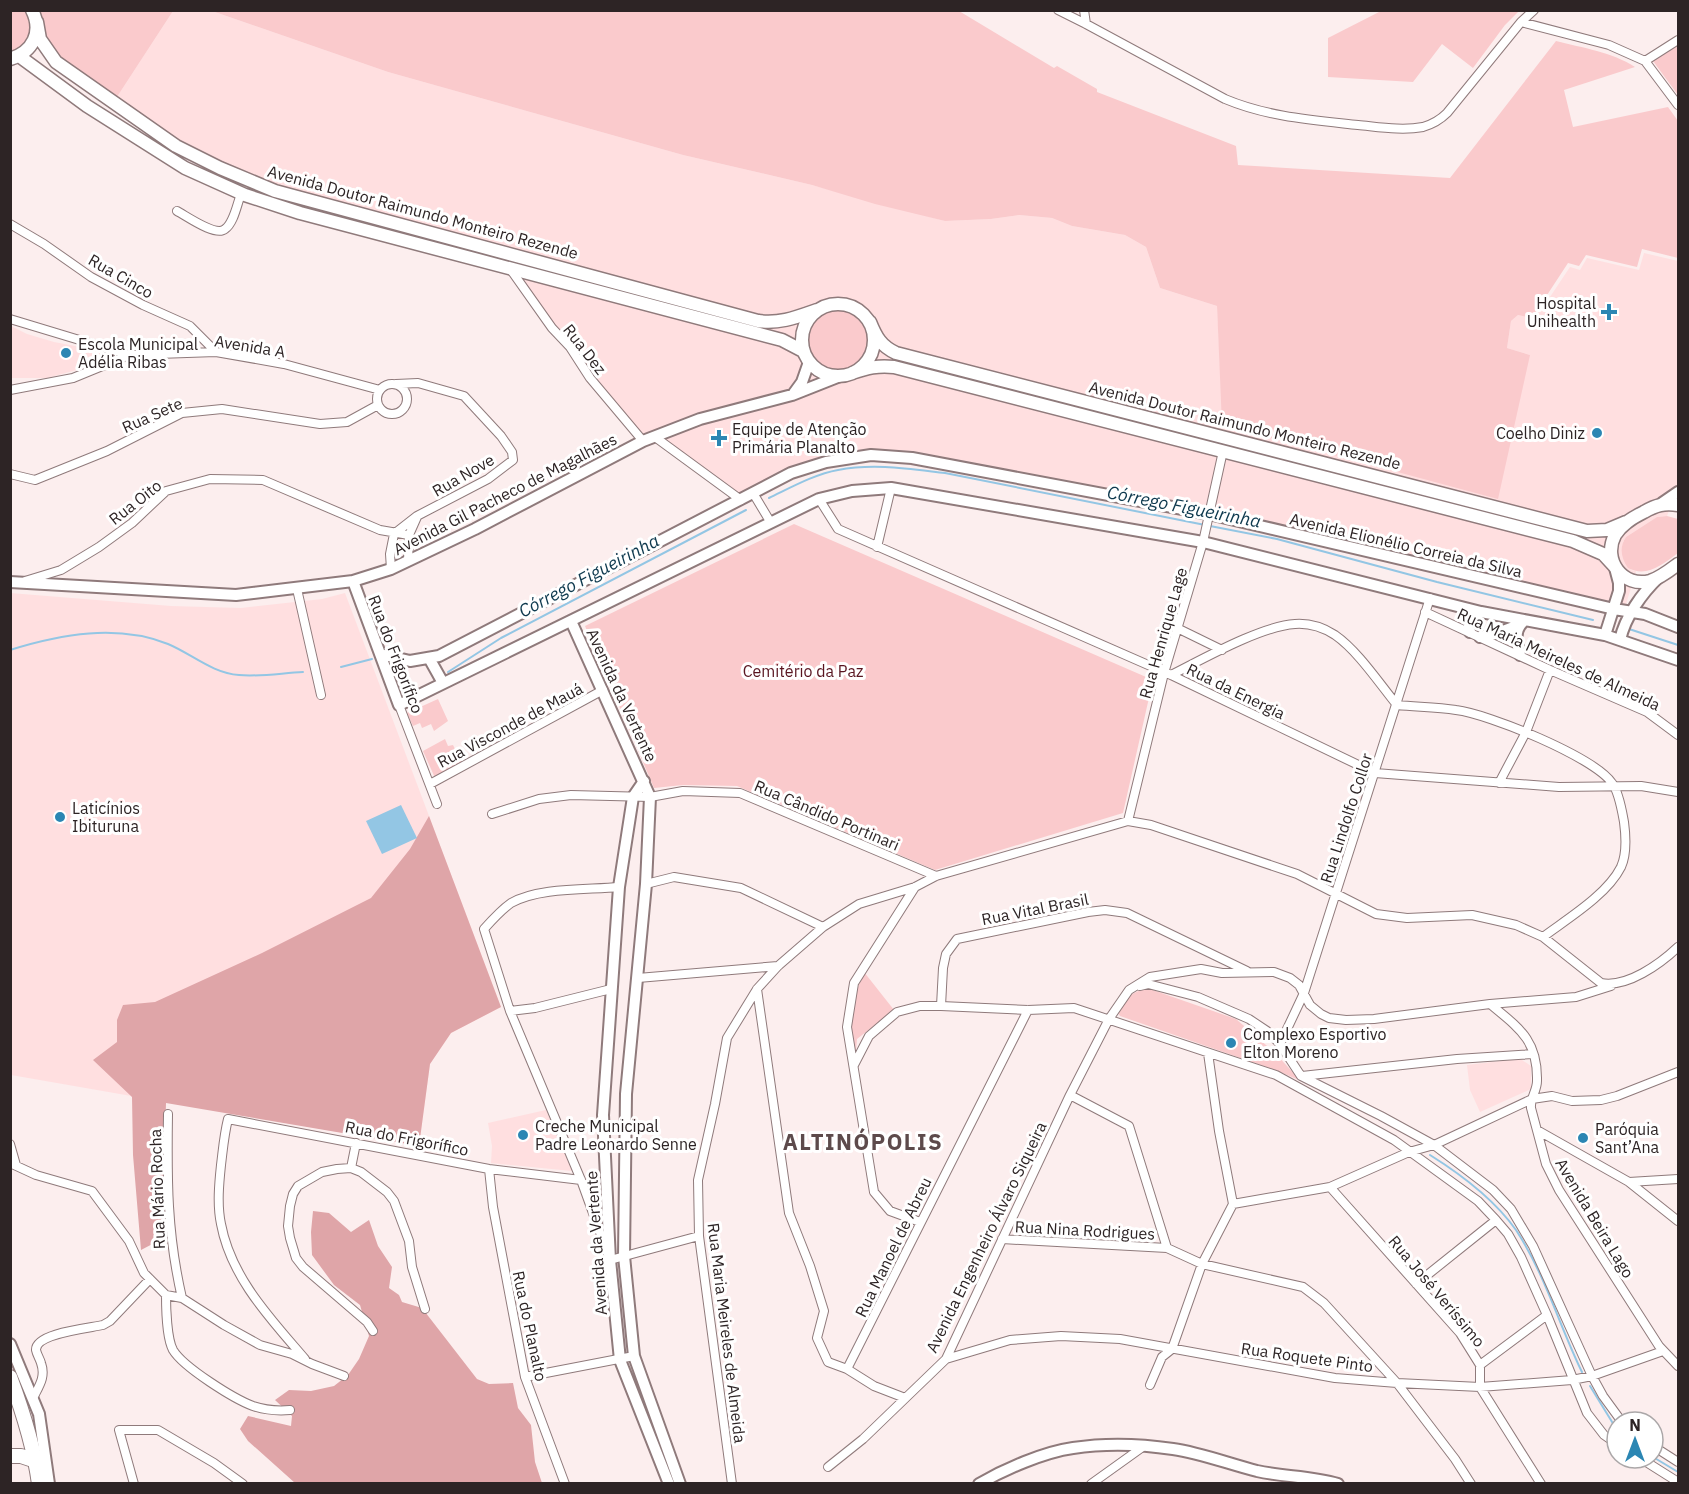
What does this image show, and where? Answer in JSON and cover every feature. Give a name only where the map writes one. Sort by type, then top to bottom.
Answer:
[{"type":"highway","points":[[10,1377],[25,1416],[42,1474]]},
{"type":"highway","points":[[25,1416],[27,1404],[33,1398]]},
{"type":"highway","points":[[10,1456],[21,1456],[42,1474]]},
{"type":"main road","name":"Avenida Doutor Raimundo Monteiro Rezende","points":[[34,16],[35,39],[30,47],[15,57],[185,168],[241,194],[300,213],[782,340],[806,356],[817,370],[828,375],[846,374],[882,365],[894,367],[1573,541],[1603,554],[1621,576],[1636,581],[1652,580],[1671,570]]},
{"type":"main road","name":"Avenida Doutor Raimundo Monteiro Rezende","points":[[34,16],[39,39],[56,62],[176,146],[220,168],[275,191],[758,321],[772,323],[789,320],[828,304],[840,303],[852,306],[870,322],[877,338],[885,348],[896,353],[1587,531],[1607,530],[1662,503]]},
{"type":"main road","points":[[806,356],[801,336],[804,326],[817,310]]},
{"type":"main road","points":[[846,374],[864,365],[872,353],[874,342],[870,322]]},
{"type":"main road","points":[[1662,503],[1678,505]]},
{"type":"main road","points":[[1615,567],[1612,561],[1612,545],[1617,533],[1626,522]]},
{"type":"street","points":[[1058,10],[1248,109],[1293,118],[1396,128],[1420,127],[1440,120],[1521,22],[1534,10]]},
{"type":"street","points":[[1083,10],[1086,24]]},
{"type":"street","points":[[1521,22],[1610,45],[1645,60],[1678,105]]},
{"type":"street","points":[[1645,60],[1678,40]]},
{"type":"street","points":[[177,211],[216,232],[225,230],[230,224],[241,194]]},
{"type":"street","name":"Rua Cinco","points":[[10,224],[44,244],[91,277],[143,305],[190,326],[216,352]]},
{"type":"street","name":"Rua Dez","points":[[512,270],[552,328],[570,347],[590,378],[643,441]]},
{"type":"street","name":"Avenida A","points":[[10,319],[129,355],[216,352],[284,364],[380,390]]},
{"type":"street","points":[[10,390],[73,378],[129,355]]},
{"type":"street","points":[[792,395],[802,382],[806,356]]},
{"type":"street","name":"Avenida Gil Pacheco de Magalhães","points":[[15,582],[236,595],[352,581],[391,569],[476,529],[643,441],[700,419],[792,395],[846,374]]},
{"type":"street","name":"Rua Nove","points":[[394,534],[417,516],[488,479],[513,460],[512,452],[501,436],[464,396],[418,383],[396,384]]},
{"type":"street","points":[[387,384],[396,384],[404,389],[407,399],[404,408],[390,414],[381,409],[377,397],[380,390],[387,384]]},
{"type":"street","name":"Rua Sete","points":[[10,474],[35,480],[107,451],[182,413],[222,409],[320,424],[347,422],[378,405]]},
{"type":"street","points":[[655,437],[741,500]]},
{"type":"street","name":"Rua Henrique Lage","points":[[1128,821],[1168,674],[1177,628],[1203,542],[1223,451]]},
{"type":"street","name":"Avenida Elionélio Correia da Silva","points":[[380,654],[410,661],[439,657],[791,473],[826,462],[871,455],[912,458],[1209,514],[1614,609],[1645,614],[1678,627]]},
{"type":"street","name":"Rua Oito","points":[[15,582],[61,570],[132,523],[166,491],[210,479],[262,480],[394,534],[409,535]]},
{"type":"street","points":[[877,547],[891,488]]},
{"type":"street","points":[[399,705],[819,500],[852,491],[891,488],[1203,542],[1522,623],[1605,635],[1678,660]]},
{"type":"street","points":[[1662,503],[1678,492]]},
{"type":"street","points":[[753,493],[771,523]]},
{"type":"street","name":"Rua da Energia","points":[[819,500],[838,529],[1168,674],[1375,773],[1559,788],[1641,786],[1678,792]]},
{"type":"street","points":[[408,561],[409,535],[417,516]]},
{"type":"street","points":[[391,569],[390,554],[394,534]]},
{"type":"street","points":[[1605,635],[1619,587],[1615,567]]},
{"type":"street","points":[[1620,640],[1632,612],[1650,585],[1671,570]]},
{"type":"street","name":"Rua do Frigorífico","points":[[352,581],[437,804]]},
{"type":"street","points":[[297,589],[321,696]]},
{"type":"street","name":"Rua Lindolfo Collor","points":[[1280,1044],[1304,993],[1430,598]]},
{"type":"street","name":"Rua Maria Meireles de Almeida","points":[[1425,612],[1647,712],[1678,735]]},
{"type":"street","points":[[1481,612],[1474,615],[1471,620],[1475,634],[1496,634],[1522,623]]},
{"type":"street","name":"Avenida da Vertente","points":[[571,621],[650,797],[646,884],[626,1094],[624,1256],[634,1356],[680,1484]]},
{"type":"street","points":[[1520,656],[1517,639],[1522,623]]},
{"type":"street","points":[[1168,674],[1280,627],[1297,624],[1316,627],[1329,632],[1343,642],[1397,705],[1458,710],[1526,732],[1601,772],[1614,786],[1623,819],[1626,841],[1621,867],[1597,895],[1543,938]]},
{"type":"street","points":[[1177,628],[1222,650]]},
{"type":"street","points":[[429,658],[443,683]]},
{"type":"street","points":[[1499,783],[1526,732],[1550,670]]},
{"type":"street","name":"Rua Visconde de Mauá","points":[[430,784],[603,690]]},
{"type":"street","name":"Avenida da Vertente","points":[[644,781],[633,796],[619,887],[603,1115],[610,1260],[620,1360],[669,1484]]},
{"type":"street","name":"Rua Cândido Portinari","points":[[492,814],[539,799],[571,795],[650,797],[683,791],[740,793],[936,876]]},
{"type":"street","name":"Rua Maria Meireles de Almeida","points":[[732,1484],[699,1236],[698,1180],[727,1038],[757,989],[778,966],[824,927],[860,904],[915,887],[936,876],[1128,821],[1151,825],[1297,874],[1376,914],[1407,918],[1485,916],[1516,924],[1543,938],[1601,983],[1612,985]]},
{"type":"street","points":[[646,884],[674,877],[741,888],[824,927]]},
{"type":"street","points":[[619,887],[537,894],[512,903],[492,919],[484,930],[510,1011],[581,1180],[610,1260],[699,1236]]},
{"type":"street","points":[[915,887],[854,983],[848,1027],[874,1192],[890,1211],[920,1222]]},
{"type":"street","name":"Rua Vital Brasil","points":[[942,1005],[943,968],[946,954],[957,939],[1105,910],[1127,913],[1248,971]]},
{"type":"street","points":[[1109,1019],[1129,990],[1150,977],[1201,969],[1222,973],[1248,971],[1281,974],[1290,978],[1304,993],[1311,1005],[1329,1018],[1374,1019],[1490,1004],[1576,997],[1612,985],[1650,968],[1678,947]]},
{"type":"street","points":[[638,978],[778,966]]},
{"type":"street","points":[[1129,990],[1148,984],[1198,997],[1249,1019],[1267,1031],[1280,1044],[1301,1076],[1434,1145],[1493,1190],[1511,1209],[1533,1246],[1592,1376],[1613,1410]]},
{"type":"street","points":[[510,1011],[535,1008],[611,989]]},
{"type":"street","points":[[757,989],[789,1213],[810,1266],[824,1311],[817,1338],[828,1362],[847,1369],[874,1386],[905,1398]]},
{"type":"street","name":"Avenida Beira Lago","points":[[1490,1004],[1527,1036],[1538,1083],[1531,1108],[1546,1164],[1559,1190],[1663,1351],[1678,1366]]},
{"type":"street","points":[[854,1065],[869,1036],[897,1012],[920,1006],[942,1005],[1028,1010],[1074,1008],[1276,1075],[1394,1140],[1478,1201],[1496,1220],[1508,1234],[1521,1257],[1587,1413],[1605,1435]]},
{"type":"street","name":"Rua Manoel de Abreu","points":[[847,1369],[1028,1010]]},
{"type":"street","name":"Avenida Engenheiro Álvaro Siqueira","points":[[828,1467],[863,1439],[946,1359],[1070,1095],[1109,1019]]},
{"type":"street","points":[[1150,1385],[1162,1357],[1172,1348],[1202,1264],[1233,1204],[1219,1131],[1208,1053]]},
{"type":"street","points":[[1301,1076],[1457,1059],[1533,1054]]},
{"type":"street","points":[[1233,1204],[1330,1187],[1409,1152],[1434,1145],[1532,1099],[1552,1096],[1572,1101],[1601,1100],[1678,1072]]},
{"type":"street","points":[[1070,1095],[1130,1126],[1167,1248],[1202,1264],[1304,1287],[1324,1303],[1397,1383],[1455,1459],[1471,1484]]},
{"type":"street","name":"Rua Mário Rocha","points":[[168,1114],[168,1217],[173,1260],[182,1298]]},
{"type":"street","name":"Rua do Frigorífico","points":[[305,1359],[260,1306],[232,1260],[225,1240],[220,1224],[219,1189],[228,1119],[489,1169],[581,1180]]},
{"type":"street","points":[[1537,1130],[1629,1182],[1678,1221]]},
{"type":"street","points":[[351,1168],[356,1143]]},
{"type":"street","points":[[10,1144],[14,1164],[36,1175],[92,1191],[129,1241],[144,1273],[166,1295],[182,1298],[260,1345],[305,1359],[344,1376]]},
{"type":"street","points":[[373,1331],[367,1322],[303,1267],[296,1258],[288,1226],[290,1206],[298,1186],[322,1172],[351,1168],[369,1178],[394,1201],[409,1241],[412,1267],[425,1309]]},
{"type":"street","name":"Rua do Planalto","points":[[489,1169],[497,1228],[525,1377],[565,1484]]},
{"type":"street","points":[[1629,1182],[1678,1179]]},
{"type":"street","name":"Rua José Veríssimo","points":[[1330,1187],[1460,1333],[1480,1365],[1480,1387]]},
{"type":"street","points":[[1416,1284],[1496,1220]]},
{"type":"street","name":"Rua Nina Rodrigues","points":[[1002,1239],[1167,1248]]},
{"type":"street","points":[[33,1398],[43,1379],[42,1366],[36,1352],[39,1341],[50,1336],[103,1326],[150,1279]]},
{"type":"street","points":[[166,1295],[172,1347],[178,1357],[200,1375],[252,1406],[268,1410],[290,1410]]},
{"type":"street","points":[[1480,1365],[1547,1315]]},
{"type":"street","name":"Rua Roquete Pinto","points":[[946,1359],[1010,1340],[1061,1336],[1120,1340],[1172,1348],[1305,1374],[1397,1383],[1480,1387],[1572,1380],[1592,1376],[1663,1351]]},
{"type":"street","points":[[10,1344],[39,1414],[42,1474]]},
{"type":"street","points":[[525,1377],[634,1356]]},
{"type":"street","points":[[1480,1387],[1541,1484]]},
{"type":"street","points":[[134,1484],[119,1430],[158,1430],[214,1462],[243,1484]]},
{"type":"street","points":[[984,1482],[1021,1464],[1071,1448],[1128,1444],[1174,1449],[1258,1471],[1315,1478],[1338,1484]]},
{"type":"street","points":[[1091,1484],[1144,1446]]},
{"type":"street","points":[[1665,1454],[1678,1462]]},
{"type":"street","points":[[1659,1470],[1678,1482]]},
{"type":"shaded area","points":[[173,11],[212,11],[388,72],[683,155],[812,185],[945,221],[1019,215],[1052,218],[1072,226],[1125,235],[1146,247],[1160,288],[1217,306],[1223,425],[1530,355],[1507,348],[1511,321],[1518,315],[1533,318],[1544,306],[1570,267],[1580,270],[1587,258],[1639,270],[1644,253],[1678,261],[1678,488],[1667,516],[1657,517],[1626,537],[1623,542],[1622,551],[1631,570],[1636,571],[1624,611],[1375,552],[912,458],[826,462],[741,500],[655,437],[643,441],[512,270],[498,246],[302,193],[235,169],[186,144],[115,100]]},
{"type":"shaded area","name":"Escola Municipal Adélia Ribas","points":[[11,326],[27,334],[54,342],[122,355],[103,363],[47,378],[11,378]]},
{"type":"shaded area","points":[[10,593],[171,606],[241,608],[322,599],[345,593],[501,1007],[451,1033],[430,1064],[419,1146],[11,1075]]},
{"type":"shaded area","points":[[429,816],[501,1007],[451,1033],[430,1064],[419,1146],[166,1103],[162,1239],[141,1250],[133,1155],[132,1097],[93,1060],[117,1042],[117,1020],[123,1005],[155,1002],[262,953],[371,898],[410,849]]},
{"type":"shaded area","points":[[1522,1060],[1531,1066],[1531,1089],[1480,1112],[1470,1090],[1467,1065]]},
{"type":"shaded area","name":"Creche Municipal Padre Leonardo Senne","points":[[546,1110],[572,1171],[491,1163],[492,1146],[488,1123]]},
{"type":"shaded area","points":[[313,1211],[329,1213],[351,1232],[369,1220],[378,1246],[392,1267],[389,1288],[399,1295],[402,1302],[422,1308],[477,1379],[489,1384],[513,1383],[518,1408],[531,1425],[535,1462],[542,1483],[295,1483],[248,1441],[240,1429],[248,1416],[291,1426],[292,1416],[275,1400],[289,1390],[311,1391],[334,1386],[348,1375],[359,1359],[369,1336],[360,1305],[334,1285],[312,1255]]},
{"type":"green space","points":[[10,11],[26,11],[30,24],[27,40],[11,52]]},
{"type":"green space","points":[[37,11],[173,11],[115,100],[54,56],[46,44]]},
{"type":"green space","points":[[212,11],[959,11],[1054,68],[1057,66],[1097,89],[1097,92],[1236,146],[1238,165],[1450,178],[1556,41],[1607,54],[1635,67],[1564,90],[1573,127],[1668,107],[1678,121],[1678,258],[1642,249],[1637,267],[1586,255],[1579,266],[1568,263],[1532,318],[1518,315],[1511,321],[1507,348],[1530,355],[1498,499],[1222,425],[1217,306],[1160,288],[1146,247],[1125,235],[1072,226],[1052,218],[1019,215],[945,221],[875,204],[812,185],[683,155],[388,72]]},
{"type":"green space","points":[[1381,11],[1519,11],[1505,25],[1473,68],[1442,44],[1413,82],[1328,77],[1328,38]]},
{"type":"green space","points":[[1678,46],[1678,95],[1653,61]]},
{"type":"green space","points":[[837,308],[855,314],[863,322],[869,340],[863,358],[855,366],[837,372],[819,366],[811,358],[805,340],[811,322],[819,314]]},
{"type":"green space","points":[[1667,516],[1678,519],[1678,553],[1648,571],[1635,571],[1628,568],[1622,552],[1622,545],[1626,537],[1657,517]]},
{"type":"green space","name":"Cemitério da Paz","points":[[794,524],[1153,680],[1123,813],[935,870],[737,786],[683,785],[654,788],[585,626]]},
{"type":"green space","points":[[438,699],[448,721],[434,731],[431,724],[422,728],[420,723],[413,726],[407,713]]},
{"type":"green space","points":[[445,739],[448,746],[453,745],[462,763],[435,778],[423,751]]},
{"type":"green space","points":[[864,972],[894,1010],[857,1039],[856,1051],[850,1033],[850,1022],[857,990]]},
{"type":"green space","name":"Complexo Esportivo Elton Moreno","points":[[1147,988],[1236,1019],[1274,1052],[1301,1081],[1120,1016],[1118,1013],[1126,1000],[1132,994]]},
{"type":"water","points":[[401,805],[417,838],[382,854],[366,821]]},
{"type":"waterway","name":"Córrego Figueirinha","points":[[769,498],[829,472],[851,468],[892,467],[945,473],[1205,525]]},
{"type":"waterway","name":"Córrego Figueirinha","points":[[448,672],[501,638],[746,510]]},
{"type":"waterway","name":"Córrego Figueirinha","points":[[1210,526],[1277,539],[1437,582],[1593,620]]},
{"type":"waterway","name":"Córrego Figueirinha","points":[[1629,629],[1678,645]]},
{"type":"waterway","name":"Córrego Figueirinha","points":[[10,650],[69,636],[129,634],[168,644],[229,674],[254,676],[303,672]]},
{"type":"waterway","name":"Córrego Figueirinha","points":[[341,667],[372,659]]},
{"type":"waterway","points":[[1430,1155],[1477,1188],[1516,1230],[1544,1282],[1582,1372]]},
{"type":"waterway","points":[[1590,1386],[1605,1410]]},
{"type":"waterway","points":[[1665,1464],[1678,1472]]},
{"type":"place","name":"Hospital Unihealth","points":[[1609,312]]},
{"type":"place","name":"Escola Municipal Adélia Ribas","points":[[66,353]]},
{"type":"place","name":"Coelho Diniz","points":[[1597,433]]},
{"type":"place","name":"Equipe de Atenção Primária Planalto","points":[[719,438]]},
{"type":"place","name":"Laticínios Ibituruna","points":[[60,817]]},
{"type":"place","name":"Complexo Esportivo Elton Moreno","points":[[1231,1043]]},
{"type":"place","name":"Creche Municipal Padre Leonardo Senne","points":[[523,1135]]},
{"type":"place","name":"Paróquia Sant’Ana","points":[[1583,1138]]},
{"type":"district","name":"ALTINÓPOLIS","points":[[863,1142]]}]
